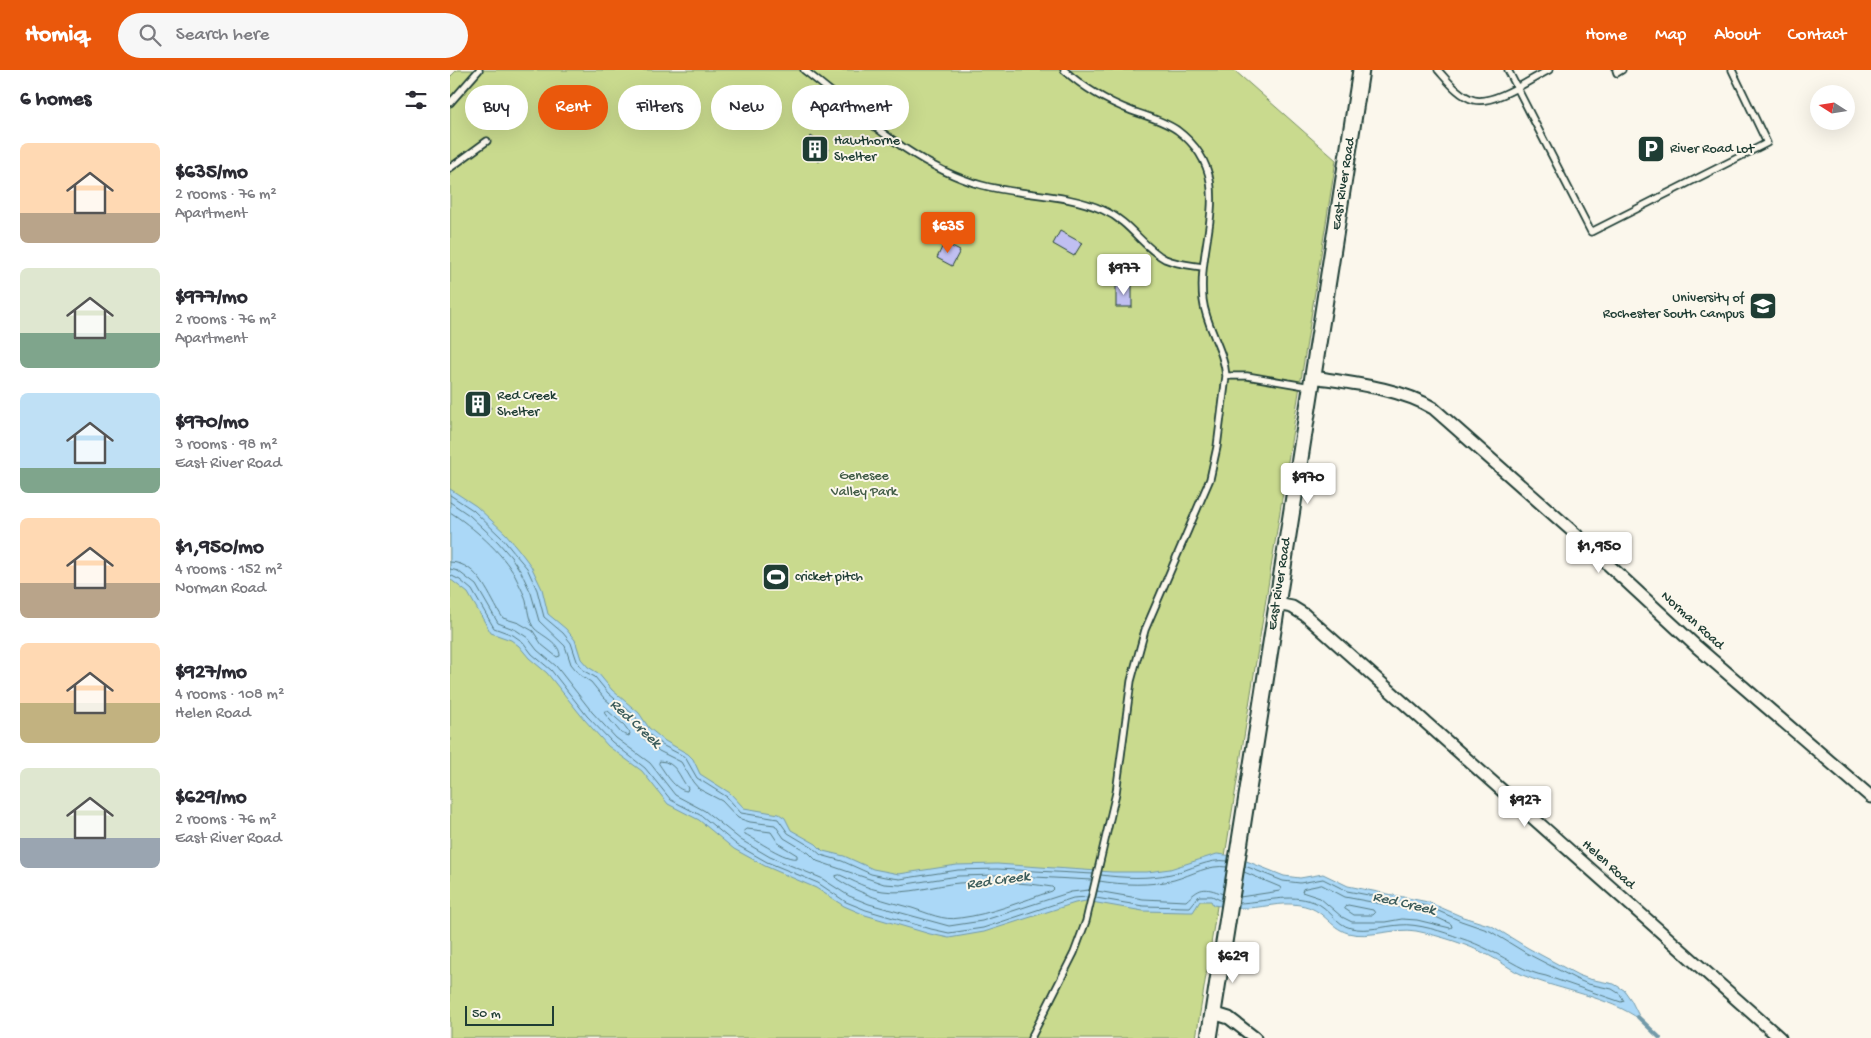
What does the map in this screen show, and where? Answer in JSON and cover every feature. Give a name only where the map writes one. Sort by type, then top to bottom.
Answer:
[{"type":"street","name":"East River Road","points":[[1209,1038],[1346,170],[1360,70]]},
{"type":"street","name":"Norman Road","points":[[1312,382],[1400,394],[1418,400],[1433,408],[1571,530],[1697,647],[1871,797]]},
{"type":"street","name":"Helen Road","points":[[1277,604],[1292,607],[1305,615],[1780,1038]]},
{"type":"street","points":[[1213,1013],[1229,1018],[1255,1038]]},
{"type":"lane","points":[[450,103],[478,70]]},
{"type":"lane","points":[[804,70],[897,142],[945,170],[981,185],[1074,201],[1101,209],[1121,220],[1152,249],[1165,258],[1180,264],[1202,267]]},
{"type":"lane","points":[[1031,1038],[1074,953],[1089,911],[1118,780],[1128,694],[1137,655],[1145,630],[1210,479],[1217,447],[1226,376],[1223,358],[1210,329],[1203,303],[1202,267],[1211,226],[1212,200],[1207,172],[1196,148],[1176,129],[1100,96],[1086,88],[1064,70]]},
{"type":"lane","points":[[1438,70],[1461,94],[1475,100],[1498,97],[1549,70]]},
{"type":"lane","points":[[1508,70],[1591,232],[1767,143],[1732,70]]},
{"type":"lane","points":[[1616,70],[1617,72],[1622,70]]},
{"type":"lane","points":[[450,168],[488,141]]},
{"type":"lane","points":[[1226,376],[1312,382]]},
{"type":"green space","name":"Genesee Valley Park","points":[[457,70],[1234,70],[1336,160],[1196,1038],[450,1038],[450,77]]},
{"type":"water","points":[[450,489],[476,506],[506,534],[531,566],[542,589],[548,614],[566,629],[575,640],[581,659],[588,667],[598,673],[612,690],[639,713],[649,728],[665,741],[688,754],[693,759],[700,774],[730,793],[744,808],[779,814],[785,818],[791,830],[816,844],[823,851],[844,856],[873,869],[899,874],[957,865],[997,864],[1112,872],[1147,872],[1170,869],[1217,854],[1234,856],[1284,876],[1300,878],[1323,874],[1348,886],[1428,902],[1463,917],[1492,926],[1578,975],[1614,984],[1624,990],[1641,1020],[1599,999],[1525,976],[1471,947],[1425,933],[1408,930],[1364,935],[1348,933],[1336,927],[1315,910],[1300,905],[1285,904],[1237,908],[1213,905],[1211,901],[1200,901],[1193,912],[1187,912],[1143,911],[1086,901],[984,932],[949,938],[865,915],[844,906],[816,888],[765,866],[734,849],[699,820],[668,804],[642,771],[608,746],[547,673],[511,640],[491,633],[468,593],[450,579]]},
{"type":"building","name":"Hawthorne Shelter","points":[[811,136],[829,149],[819,162],[802,149]]},
{"type":"building","points":[[1060,231],[1082,243],[1074,256],[1053,244]]},
{"type":"building","points":[[944,243],[960,251],[952,266],[937,258]]},
{"type":"building","points":[[1116,284],[1132,284],[1132,307],[1116,307]]},
{"type":"building","name":"Red Creek Shelter","points":[[477,391],[491,408],[479,417],[465,400]]},
{"type":"waterway","name":"Red Creek","points":[[1638,1017],[1660,1038]]},
{"type":"place","name":"Hawthorne Shelter","points":[[815,149]]},
{"type":"place","name":"River Road Lot","points":[[1651,149]]},
{"type":"place","name":"University of Rochester South Campus","points":[[1763,306]]},
{"type":"place","name":"Red Creek Shelter","points":[[478,404]]},
{"type":"place","name":"cricket pitch","points":[[776,577]]}]
